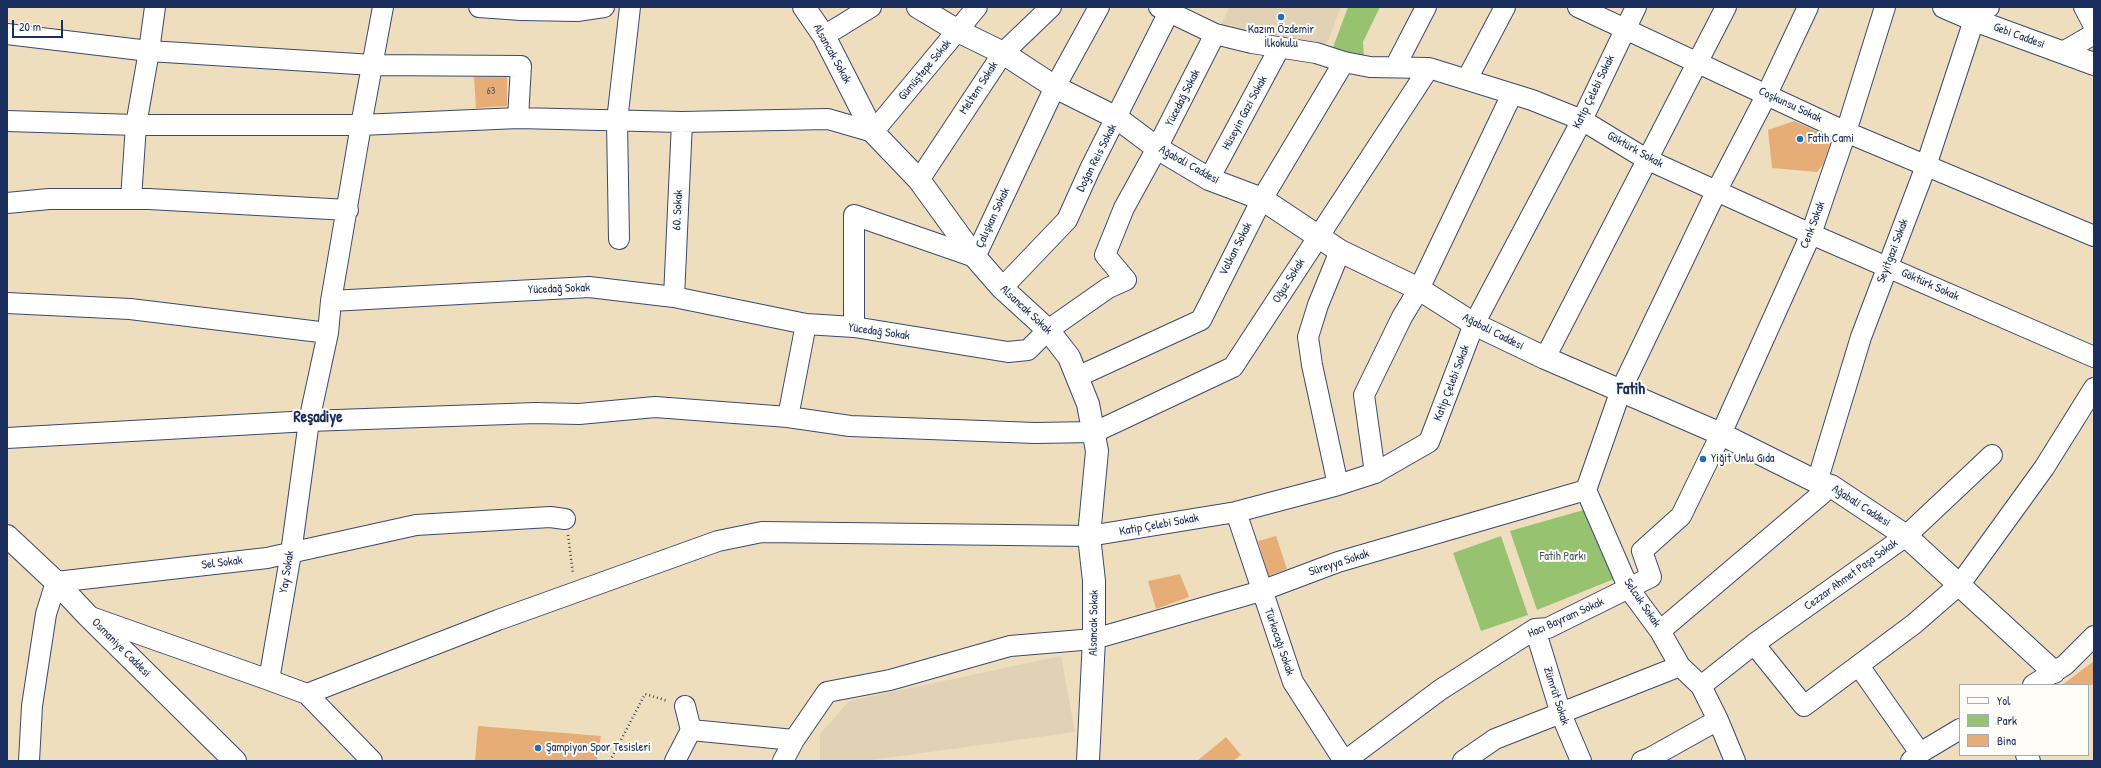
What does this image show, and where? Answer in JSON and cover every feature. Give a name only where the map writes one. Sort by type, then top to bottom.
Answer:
[{"type":"street","points":[[131,199],[136,125],[155,7]]},
{"type":"street","name":"Yay Sokak","points":[[269,680],[291,553],[309,421],[328,333],[331,301],[383,7]]},
{"type":"street","points":[[479,7],[521,10],[577,11],[604,7]]},
{"type":"street","points":[[619,239],[617,121],[630,7]]},
{"type":"street","name":"Alsancak Sokak","points":[[804,7],[824,36],[872,132],[919,180],[974,257],[1002,288],[1048,330],[1069,357],[1088,404],[1095,432],[1097,451],[1089,536],[1094,581],[1094,639],[1088,761]]},
{"type":"street","points":[[824,36],[871,7]]},
{"type":"street","name":"Ağabali Caddesi","points":[[918,7],[958,31],[1003,53],[1055,87],[1117,118],[1157,148],[1209,179],[1262,199],[1340,250],[1419,289],[1474,324],[1545,358],[1721,434],[1824,484],[1906,536],[2054,672]]},
{"type":"street","name":"Gümüştepe Sokak","points":[[872,132],[977,7]]},
{"type":"street","name":"Meltem Sokak","points":[[919,180],[1003,53],[1051,7]]},
{"type":"street","name":"Çalışkan Sokak","points":[[854,327],[854,215],[974,257],[1055,87],[1099,7]]},
{"type":"street","points":[[1395,68],[1426,7]]},
{"type":"street","points":[[1467,79],[1504,7]]},
{"type":"street","name":"Coşkunsu Sokak","points":[[1578,7],[1624,30],[1768,94],[1846,132],[2094,236]]},
{"type":"street","name":"Katip Çelebi Sokak","points":[[307,694],[498,620],[718,541],[762,532],[1089,536],[1236,512],[1338,485],[1375,473],[1429,442],[1474,324],[1582,120],[1636,7]]},
{"type":"street","points":[[1545,358],[1646,159],[1698,63],[1726,7]]},
{"type":"street","points":[[1586,490],[1621,390],[1717,190],[1768,94],[1808,7]]},
{"type":"street","name":"Cenk Sokak","points":[[1721,434],[1811,234],[1846,132],[1885,7]]},
{"type":"street","name":"Gebi Caddesi","points":[[1944,7],[1981,14],[2063,52],[2094,64]]},
{"type":"street","points":[[2084,7],[2094,26]]},
{"type":"street","name":"Göktürk Sokak","points":[[1164,10],[1215,34],[1252,43],[1316,52],[1344,62],[1370,67],[1429,68],[1512,94],[1582,120],[1646,159],[1811,234],[2094,357]]},
{"type":"street","name":"Doğan Reis Sokak","points":[[1002,288],[1067,220],[1090,169],[1117,118],[1164,10]]},
{"type":"street","name":"Seyitgazi Sokak","points":[[1824,484],[1860,336],[1926,166],[1981,14]]},
{"type":"street","points":[[7,34],[149,51],[373,65],[521,66],[518,118]]},
{"type":"street","name":"Yücedağ Sokak","points":[[331,301],[589,286],[674,297],[806,324],[854,327],[1008,352],[1028,350],[1048,330],[1108,288],[1126,280],[1105,255],[1124,208],[1157,148],[1215,34]]},
{"type":"street","points":[[2063,52],[2094,34]]},
{"type":"street","name":"Hüseyin Gazi Sokak","points":[[1209,179],[1280,47]]},
{"type":"street","name":"Volkan Sokak","points":[[1077,377],[1201,320],[1262,199],[1344,62]]},
{"type":"street","name":"Oğuz Sokak","points":[[1095,432],[1233,367],[1318,235],[1429,68]]},
{"type":"street","points":[[1375,473],[1364,395],[1402,317],[1419,289],[1512,94]]},
{"type":"street","points":[[7,121],[136,125],[361,125],[518,118],[682,122],[828,120],[872,132]]},
{"type":"street","name":"60. Sokak","points":[[674,297],[682,122]]},
{"type":"street","points":[[7,203],[49,199],[131,199],[348,210]]},
{"type":"street","points":[[1338,485],[1312,365],[1308,337],[1318,304],[1340,250]]},
{"type":"street","points":[[7,303],[130,309],[328,333]]},
{"type":"street","points":[[788,417],[806,324]]},
{"type":"street","points":[[1754,644],[1804,706],[1859,666],[1914,624],[1960,584],[2044,468],[2094,388]]},
{"type":"street","points":[[7,438],[309,421],[536,413],[579,414],[655,407],[788,417],[850,426],[1035,433],[1095,432]]},
{"type":"street","name":"Hacı Bayram Sokak","points":[[1344,761],[1440,690],[1536,630],[1548,628],[1651,577],[1642,551],[1681,516],[1721,434]]},
{"type":"street","name":"Cezzar Ahmet Paşa Sokak","points":[[1701,686],[1754,644],[1906,536],[1992,455]]},
{"type":"street","points":[[1660,631],[1824,484]]},
{"type":"street","name":"Selcuk Sokak","points":[[1586,490],[1629,589],[1660,631],[1680,666],[1701,686],[1718,720],[1735,761]]},
{"type":"street","name":"Süreyya Sokak","points":[[783,761],[794,740],[827,692],[890,680],[1010,646],[1094,639],[1262,591],[1338,562],[1586,490]]},
{"type":"street","name":"Türkocağı Sokak","points":[[1236,512],[1293,682],[1344,761]]},
{"type":"street","name":"Sel Sokak","points":[[56,582],[267,558],[416,524],[550,518],[565,519]]},
{"type":"street","name":"Osmaniye Caddesi","points":[[8,539],[56,582],[88,616],[235,761]]},
{"type":"street","points":[[29,761],[32,706],[46,614],[56,582]]},
{"type":"street","points":[[88,616],[307,694],[372,761]]},
{"type":"street","name":"Zümrüt Sokak","points":[[1536,630],[1561,714],[1581,761]]},
{"type":"street","points":[[2035,684],[2091,647]]},
{"type":"street","points":[[1463,761],[1495,739],[1680,666]]},
{"type":"street","points":[[1859,666],[1915,757],[1959,730]]},
{"type":"street","points":[[675,761],[691,730],[685,706]]},
{"type":"street","points":[[1642,761],[1718,720]]},
{"type":"street","points":[[691,730],[794,740]]},
{"type":"path","points":[[565,519],[575,592]]},
{"type":"path","points":[[610,761],[645,694],[685,706]]},
{"type":"shaded area","name":"Kazım Özdemir İlkokulu","points":[[1230,7],[1341,7],[1326,46],[1219,28]]},
{"type":"shaded area","points":[[1061,656],[1075,732],[865,761],[820,761],[820,734],[849,701]]},
{"type":"green space","points":[[1348,7],[1380,7],[1363,42],[1364,59],[1332,50]]},
{"type":"green space","name":"Fatih Parkı","points":[[1587,509],[1619,577],[1537,610],[1510,531]]},
{"type":"green space","points":[[1501,536],[1528,615],[1481,631],[1453,553]]},
{"type":"building","points":[[474,77],[507,77],[507,106],[476,108]]},
{"type":"building","name":"Fatih Cami","points":[[1794,121],[1832,138],[1823,164],[1817,172],[1772,168],[1768,130]]},
{"type":"building","points":[[1276,536],[1287,569],[1269,576],[1258,541]]},
{"type":"building","points":[[1180,574],[1189,597],[1156,609],[1148,581]]},
{"type":"building","points":[[2094,661],[2094,685],[2063,684]]},
{"type":"building","name":"Şampiyon Spor Tesisleri","points":[[478,726],[601,736],[597,761],[475,761]]},
{"type":"building","points":[[1226,737],[1241,755],[1233,761],[1197,761]]},
{"type":"place","name":"Kazım Özdemir İlkokulu","points":[[1281,17]]},
{"type":"place","name":"Fatih Cami","points":[[1800,139]]},
{"type":"place","name":"Yiğit Unlu Gıda","points":[[1703,459]]},
{"type":"place","name":"Şampiyon Spor Tesisleri","points":[[538,748]]},
{"type":"district","name":"Fatih","points":[[1631,390]]},
{"type":"district","name":"Reşadiye","points":[[318,418]]}]
